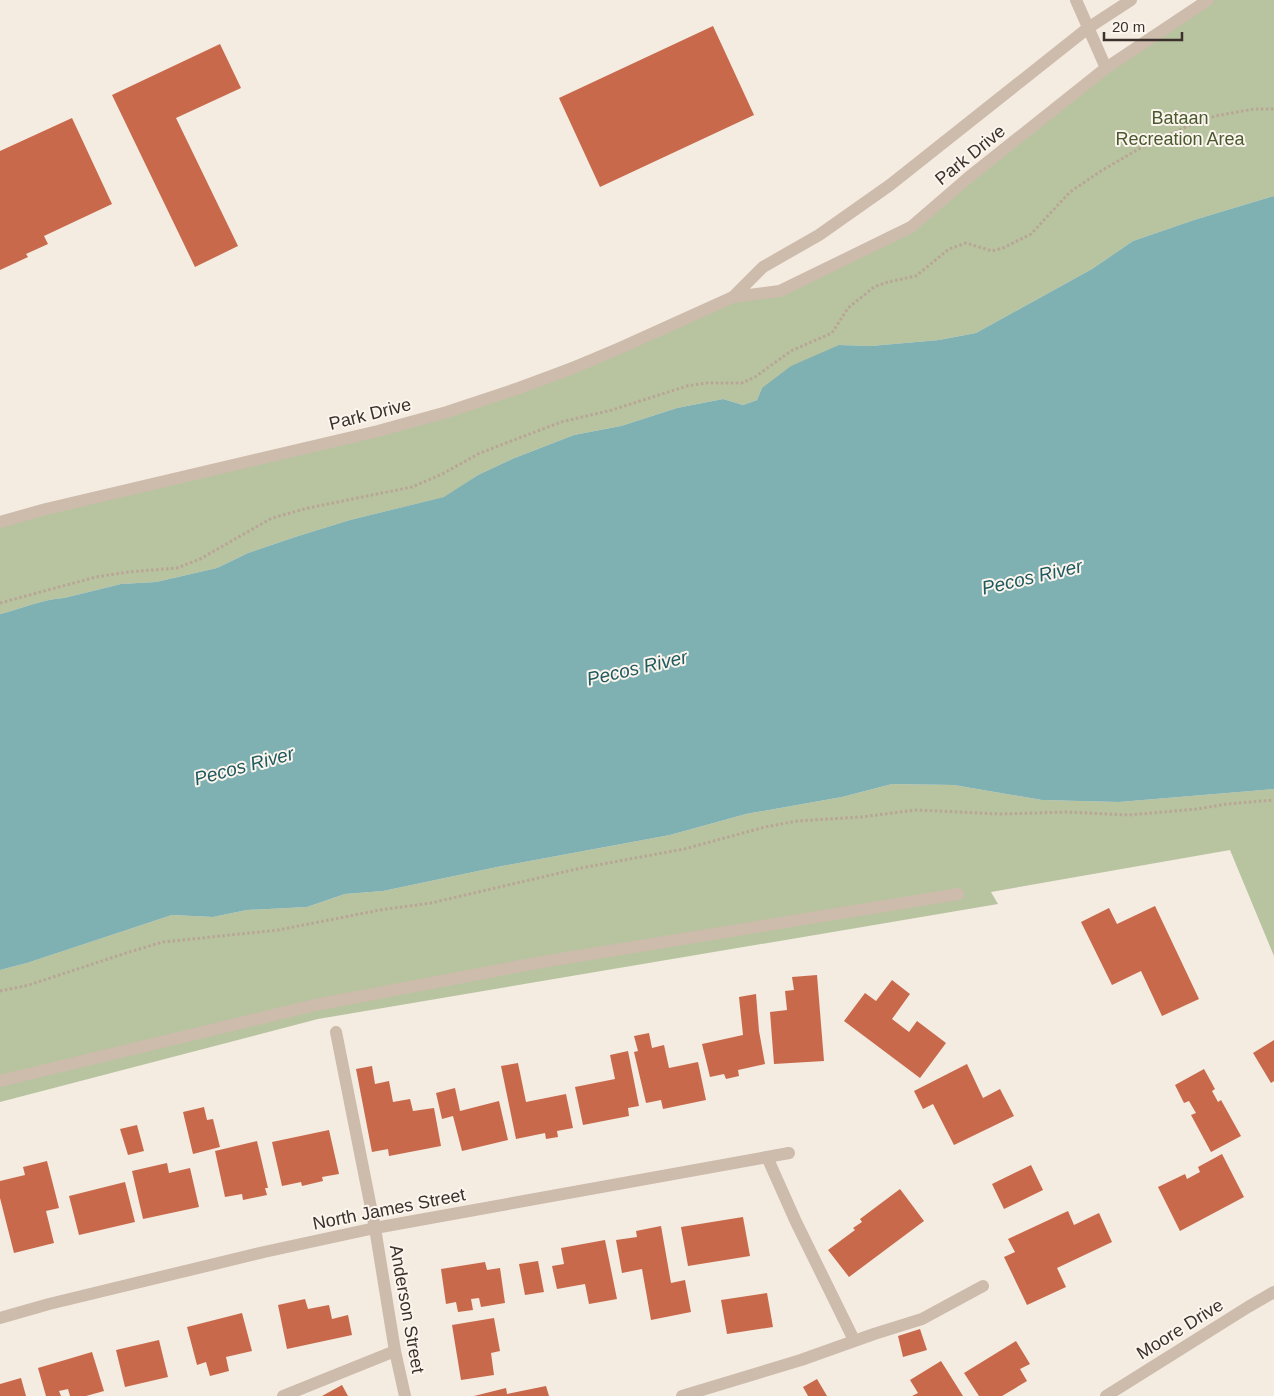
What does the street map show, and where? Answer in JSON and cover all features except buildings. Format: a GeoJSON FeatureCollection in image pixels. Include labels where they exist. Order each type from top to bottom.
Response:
{"type":"FeatureCollection","features":[{"type":"Feature","properties":{"kind":"street"},"geometry":{"type":"LineString","coordinates":[[1076,0],[1106,68]]}},
{"type":"Feature","properties":{"kind":"street","name":"Park Drive"},"geometry":{"type":"LineString","coordinates":[[734,297],[762,267],[819,235],[890,185],[1088,28],[1131,0]]}},
{"type":"Feature","properties":{"kind":"street","name":"Park Drive"},"geometry":{"type":"LineString","coordinates":[[0,522],[378,431],[447,412],[573,368],[734,297],[780,291],[910,227],[969,177],[1106,68],[1208,0]]}},
{"type":"Feature","properties":{"kind":"street"},"geometry":{"type":"LineString","coordinates":[[0,1081],[316,1005],[542,962],[958,894]]}},
{"type":"Feature","properties":{"kind":"street","name":"Anderson Street"},"geometry":{"type":"LineString","coordinates":[[336,1032],[376,1228],[395,1351],[405,1396]]}},
{"type":"Feature","properties":{"kind":"street","name":"North James Street"},"geometry":{"type":"LineString","coordinates":[[0,1318],[264,1252],[376,1228],[789,1153]]}},
{"type":"Feature","properties":{"kind":"street"},"geometry":{"type":"LineString","coordinates":[[767,1156],[796,1222],[854,1340]]}},
{"type":"Feature","properties":{"kind":"street"},"geometry":{"type":"LineString","coordinates":[[682,1396],[801,1360],[854,1340],[922,1320],[983,1286]]}},
{"type":"Feature","properties":{"kind":"street","name":"Moore Drive"},"geometry":{"type":"LineString","coordinates":[[1106,1396],[1274,1292]]}},
{"type":"Feature","properties":{"kind":"street"},"geometry":{"type":"LineString","coordinates":[[283,1396],[395,1351]]}},
{"type":"Feature","properties":{"kind":"path"},"geometry":{"type":"LineString","coordinates":[[0,603],[96,577],[177,568],[200,559],[272,518],[308,508],[412,488],[480,453],[561,422],[612,410],[687,386],[706,383],[742,383],[755,377],[792,351],[832,333],[848,308],[874,288],[888,282],[916,276],[949,249],[966,243],[992,251],[1003,248],[1031,234],[1070,192],[1144,146],[1215,116],[1254,109],[1274,109]]}},
{"type":"Feature","properties":{"kind":"path"},"geometry":{"type":"LineString","coordinates":[[0,991],[29,985],[163,942],[278,930],[380,910],[431,903],[581,868],[684,848],[797,821],[861,817],[916,810],[1000,814],[1067,812],[1130,815],[1274,800]]}},
{"type":"Feature","properties":{"kind":"green space","name":"Bataan Recreation Area"},"geometry":{"type":"Polygon","coordinates":[[[1208,0],[1274,0],[1274,196],[1133,241],[1092,269],[976,333],[939,340],[871,346],[839,345],[762,388],[757,400],[743,405],[723,399],[677,408],[621,426],[574,435],[512,459],[478,475],[445,497],[350,520],[295,537],[248,553],[217,568],[156,582],[121,584],[40,602],[0,614],[0,522],[447,412],[733,297],[780,291],[911,227],[1106,68],[1208,0]]]}},
{"type":"Feature","properties":{"kind":"green space"},"geometry":{"type":"Polygon","coordinates":[[[892,784],[954,785],[1042,800],[1119,802],[1274,789],[1274,956],[1230,850],[991,892],[998,904],[318,1019],[0,1102],[0,970],[27,963],[172,915],[213,917],[247,910],[307,907],[345,894],[383,891],[497,867],[670,835],[746,814],[842,797],[892,784]]]}},
{"type":"Feature","properties":{"kind":"water","name":"Pecos River"},"geometry":{"type":"Polygon","coordinates":[[[1274,196],[1274,789],[1119,802],[1042,800],[954,785],[892,784],[842,797],[746,814],[670,835],[497,867],[383,891],[345,894],[307,907],[247,910],[213,917],[172,915],[27,963],[0,970],[0,614],[40,602],[121,584],[156,582],[217,568],[248,553],[295,537],[350,520],[444,497],[478,475],[512,459],[574,435],[621,426],[677,408],[723,399],[743,405],[757,400],[762,388],[791,366],[839,345],[871,346],[939,340],[976,333],[1092,269],[1133,241],[1274,196]]]}}]}
